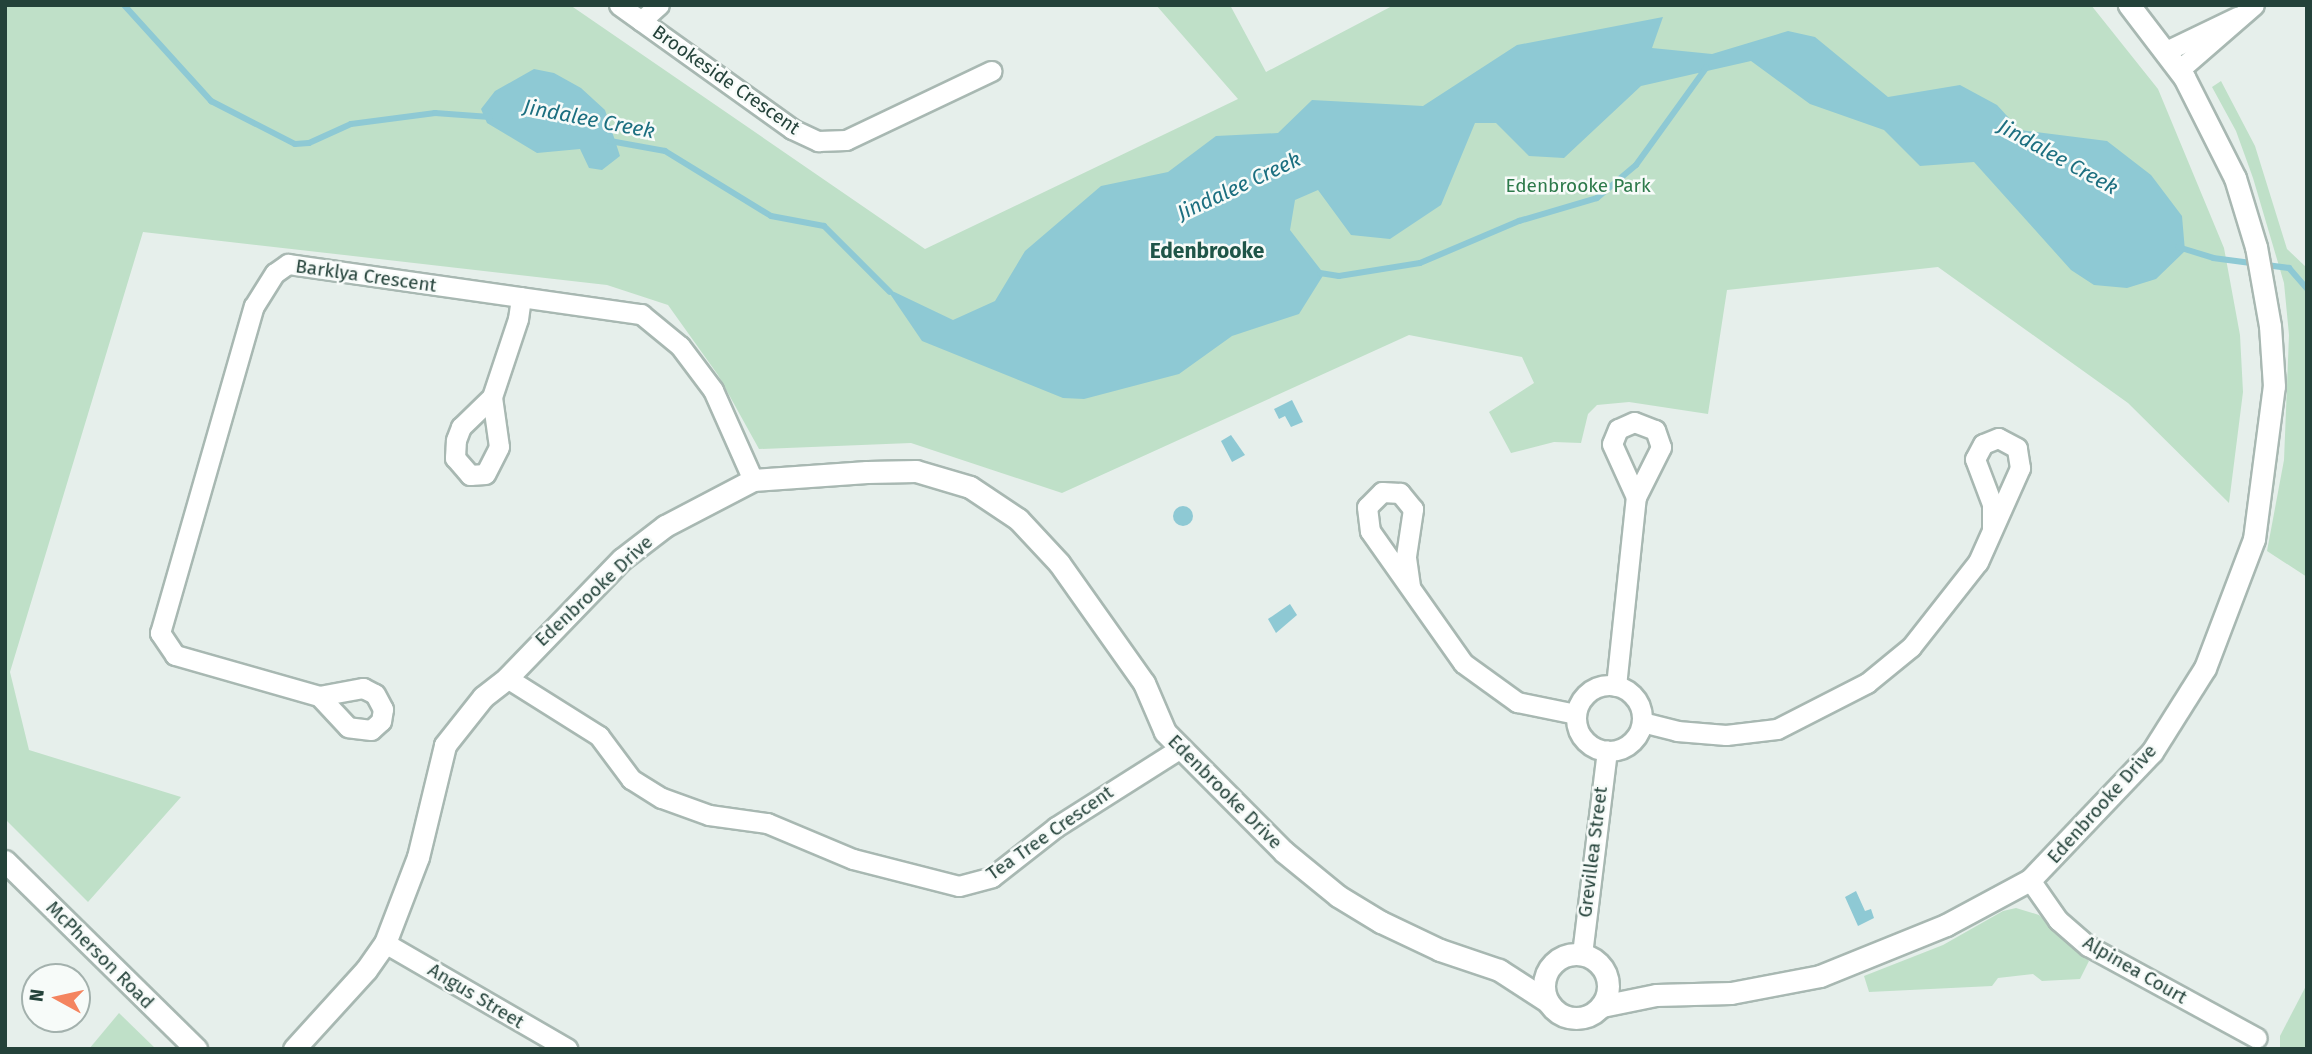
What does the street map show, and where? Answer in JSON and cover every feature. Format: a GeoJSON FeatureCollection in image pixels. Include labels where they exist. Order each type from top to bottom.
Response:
{"type":"FeatureCollection","features":[{"type":"Feature","properties":{"kind":"street","name":"Brookeside Crescent"},"geometry":{"type":"LineString","coordinates":[[619,5],[792,129],[818,141],[846,140],[991,71]]}},
{"type":"Feature","properties":{"kind":"street"},"geometry":{"type":"LineString","coordinates":[[641,21],[659,5]]}},
{"type":"Feature","properties":{"kind":"street","name":"Edenbrooke Drive"},"geometry":{"type":"LineString","coordinates":[[1602,1006],[1656,995],[1731,993],[1846,968],[1946,925],[2030,880],[2151,752],[2204,668],[2254,539],[2274,386],[2270,326],[2256,247],[2235,178],[2179,70],[2129,5]]}},
{"type":"Feature","properties":{"kind":"street"},"geometry":{"type":"LineString","coordinates":[[2166,51],[2246,11]]}},
{"type":"Feature","properties":{"kind":"street"},"geometry":{"type":"LineString","coordinates":[[2179,70],[2246,11]]}},
{"type":"Feature","properties":{"kind":"street","name":"Barklya Crescent"},"geometry":{"type":"LineString","coordinates":[[319,696],[175,655],[160,633],[254,306],[275,273],[288,264],[641,314],[656,324],[713,390],[752,480]]}},
{"type":"Feature","properties":{"kind":"street"},"geometry":{"type":"LineString","coordinates":[[492,397],[521,297]]}},
{"type":"Feature","properties":{"kind":"street","name":"Edenbrooke Drive"},"geometry":{"type":"LineString","coordinates":[[294,1049],[366,970],[384,943],[418,857],[445,745],[483,697],[507,678],[622,559],[664,526],[752,480],[916,471],[970,487],[1018,519],[1059,564],[1144,683],[1165,732],[1179,749],[1255,825],[1338,896],[1416,940],[1499,970],[1547,1001]]}},
{"type":"Feature","properties":{"kind":"street"},"geometry":{"type":"LineString","coordinates":[[1616,685],[1636,497]]}},
{"type":"Feature","properties":{"kind":"street"},"geometry":{"type":"LineString","coordinates":[[1642,722],[1677,731],[1729,736],[1777,729],[1821,710],[1867,682],[1911,647],[1978,562],[1993,529]]}},
{"type":"Feature","properties":{"kind":"street"},"geometry":{"type":"LineString","coordinates":[[1410,586],[1453,651],[1475,676],[1522,705],[1576,714]]}},
{"type":"Feature","properties":{"kind":"street","name":"Tea Tree Crescent"},"geometry":{"type":"LineString","coordinates":[[507,678],[598,736],[631,779],[662,797],[709,815],[767,823],[853,859],[959,886],[992,877],[1056,827],[1179,749]]}},
{"type":"Feature","properties":{"kind":"street"},"geometry":{"type":"LineString","coordinates":[[1616,685],[1636,699],[1642,722],[1633,741],[1606,751],[1583,739],[1576,714],[1590,691],[1616,685]]}},
{"type":"Feature","properties":{"kind":"street","name":"Grevillea Street"},"geometry":{"type":"LineString","coordinates":[[1582,954],[1606,751]]}},
{"type":"Feature","properties":{"kind":"street","name":"McPherson Road"},"geometry":{"type":"LineString","coordinates":[[5,861],[196,1049]]}},
{"type":"Feature","properties":{"kind":"street","name":"Alpinea Court"},"geometry":{"type":"LineString","coordinates":[[2030,880],[2058,920],[2088,946],[2257,1038]]}},
{"type":"Feature","properties":{"kind":"street","name":"Angus Street"},"geometry":{"type":"LineString","coordinates":[[384,943],[568,1049]]}},
{"type":"Feature","properties":{"kind":"street"},"geometry":{"type":"LineString","coordinates":[[1582,954],[1606,974],[1608,985],[1602,1006],[1588,1016],[1572,1018],[1547,1001],[1544,979],[1549,968],[1565,956],[1582,954]]}},
{"type":"Feature","properties":{"kind":"street","name":"Edenbrooke Drive"},"geometry":{"type":"LineString","coordinates":[[1499,970],[1549,968]]}},
{"type":"Feature","properties":{"kind":"street","name":"Edenbrooke Drive"},"geometry":{"type":"LineString","coordinates":[[1606,974],[1656,995]]}},
{"type":"Feature","properties":{"kind":"green space","name":"Edenbrooke Park"},"geometry":{"type":"Polygon","coordinates":[[[5,5],[570,5],[925,249],[1238,99],[1156,5],[1230,5],[1266,72],[1394,5],[2091,5],[2158,89],[2224,248],[2240,335],[2243,392],[2229,503],[2128,403],[1938,267],[1727,290],[1708,414],[1629,402],[1597,405],[1588,414],[1581,443],[1554,442],[1511,453],[1489,412],[1534,383],[1522,357],[1409,335],[1062,493],[911,443],[759,449],[718,375],[668,305],[607,285],[143,232],[10,672],[29,750],[181,797],[88,902],[5,819],[5,5]]]}},
{"type":"Feature","properties":{"kind":"green space"},"geometry":{"type":"Polygon","coordinates":[[[2221,81],[2255,146],[2287,249],[2307,268],[2307,577],[2267,551],[2284,460],[2289,335],[2284,283],[2236,131],[2212,87],[2221,81]]]}},
{"type":"Feature","properties":{"kind":"green space"},"geometry":{"type":"Polygon","coordinates":[[[2016,908],[2039,915],[2089,961],[2080,979],[2042,981],[2033,974],[1998,978],[1992,986],[1869,992],[1864,976],[1943,945],[2003,911],[2016,908]]]}},
{"type":"Feature","properties":{"kind":"green space"},"geometry":{"type":"Polygon","coordinates":[[[2307,984],[2307,1049],[2280,1049],[2280,1036],[2307,984]]]}},
{"type":"Feature","properties":{"kind":"green space"},"geometry":{"type":"Polygon","coordinates":[[[119,1013],[156,1049],[89,1049],[119,1013]]]}},
{"type":"Feature","properties":{"kind":"water"},"geometry":{"type":"Polygon","coordinates":[[[1663,17],[1652,48],[1712,54],[1788,31],[1815,37],[1888,97],[1960,85],[1997,105],[2020,130],[2107,141],[2151,175],[2182,216],[2185,251],[2156,279],[2127,288],[2094,285],[2071,270],[1974,162],[1920,166],[1884,130],[1810,104],[1751,61],[1641,86],[1564,158],[1529,156],[1496,123],[1475,123],[1441,205],[1390,239],[1351,235],[1318,190],[1295,200],[1290,230],[1324,274],[1299,314],[1232,336],[1179,374],[1084,399],[1063,398],[922,341],[886,288],[953,320],[995,301],[1025,251],[1101,186],[1168,172],[1216,136],[1278,133],[1312,100],[1423,106],[1517,45],[1663,17]]]}},
{"type":"Feature","properties":{"kind":"water"},"geometry":{"type":"Polygon","coordinates":[[[534,69],[554,73],[581,88],[605,110],[620,156],[602,170],[589,168],[580,149],[537,153],[487,123],[481,109],[495,91],[534,69]]]}},
{"type":"Feature","properties":{"kind":"water"},"geometry":{"type":"Polygon","coordinates":[[[1292,400],[1303,422],[1291,427],[1285,416],[1279,419],[1274,409],[1292,400]]]}},
{"type":"Feature","properties":{"kind":"water"},"geometry":{"type":"Polygon","coordinates":[[[1231,435],[1245,455],[1232,462],[1221,441],[1231,435]]]}},
{"type":"Feature","properties":{"kind":"water"},"geometry":{"type":"Polygon","coordinates":[[[1183,506],[1190,509],[1193,516],[1190,523],[1183,526],[1176,523],[1173,516],[1176,509],[1183,506]]]}},
{"type":"Feature","properties":{"kind":"water"},"geometry":{"type":"Polygon","coordinates":[[[1290,604],[1297,615],[1276,633],[1268,619],[1290,604]]]}},
{"type":"Feature","properties":{"kind":"water"},"geometry":{"type":"Polygon","coordinates":[[[1856,891],[1865,911],[1871,909],[1874,918],[1858,926],[1845,897],[1856,891]]]}},
{"type":"Feature","properties":{"kind":"waterway","name":"Jindalee Creek"},"geometry":{"type":"LineString","coordinates":[[124,5],[211,101],[295,144],[309,143],[351,124],[435,113],[490,117]]}},
{"type":"Feature","properties":{"kind":"waterway"},"geometry":{"type":"LineString","coordinates":[[1320,273],[1339,276],[1420,263],[1519,221],[1597,198],[1636,165],[1706,68]]}},
{"type":"Feature","properties":{"kind":"waterway","name":"Jindalee Creek"},"geometry":{"type":"LineString","coordinates":[[610,141],[665,151],[771,216],[824,226],[890,292]]}},
{"type":"Feature","properties":{"kind":"waterway","name":"Jindalee Creek"},"geometry":{"type":"LineString","coordinates":[[2178,247],[2213,258],[2289,268],[2307,289]]}},
{"type":"Feature","properties":{"kind":"district","name":"Edenbrooke"},"geometry":{"type":"Point","coordinates":[1207,251]}}]}
